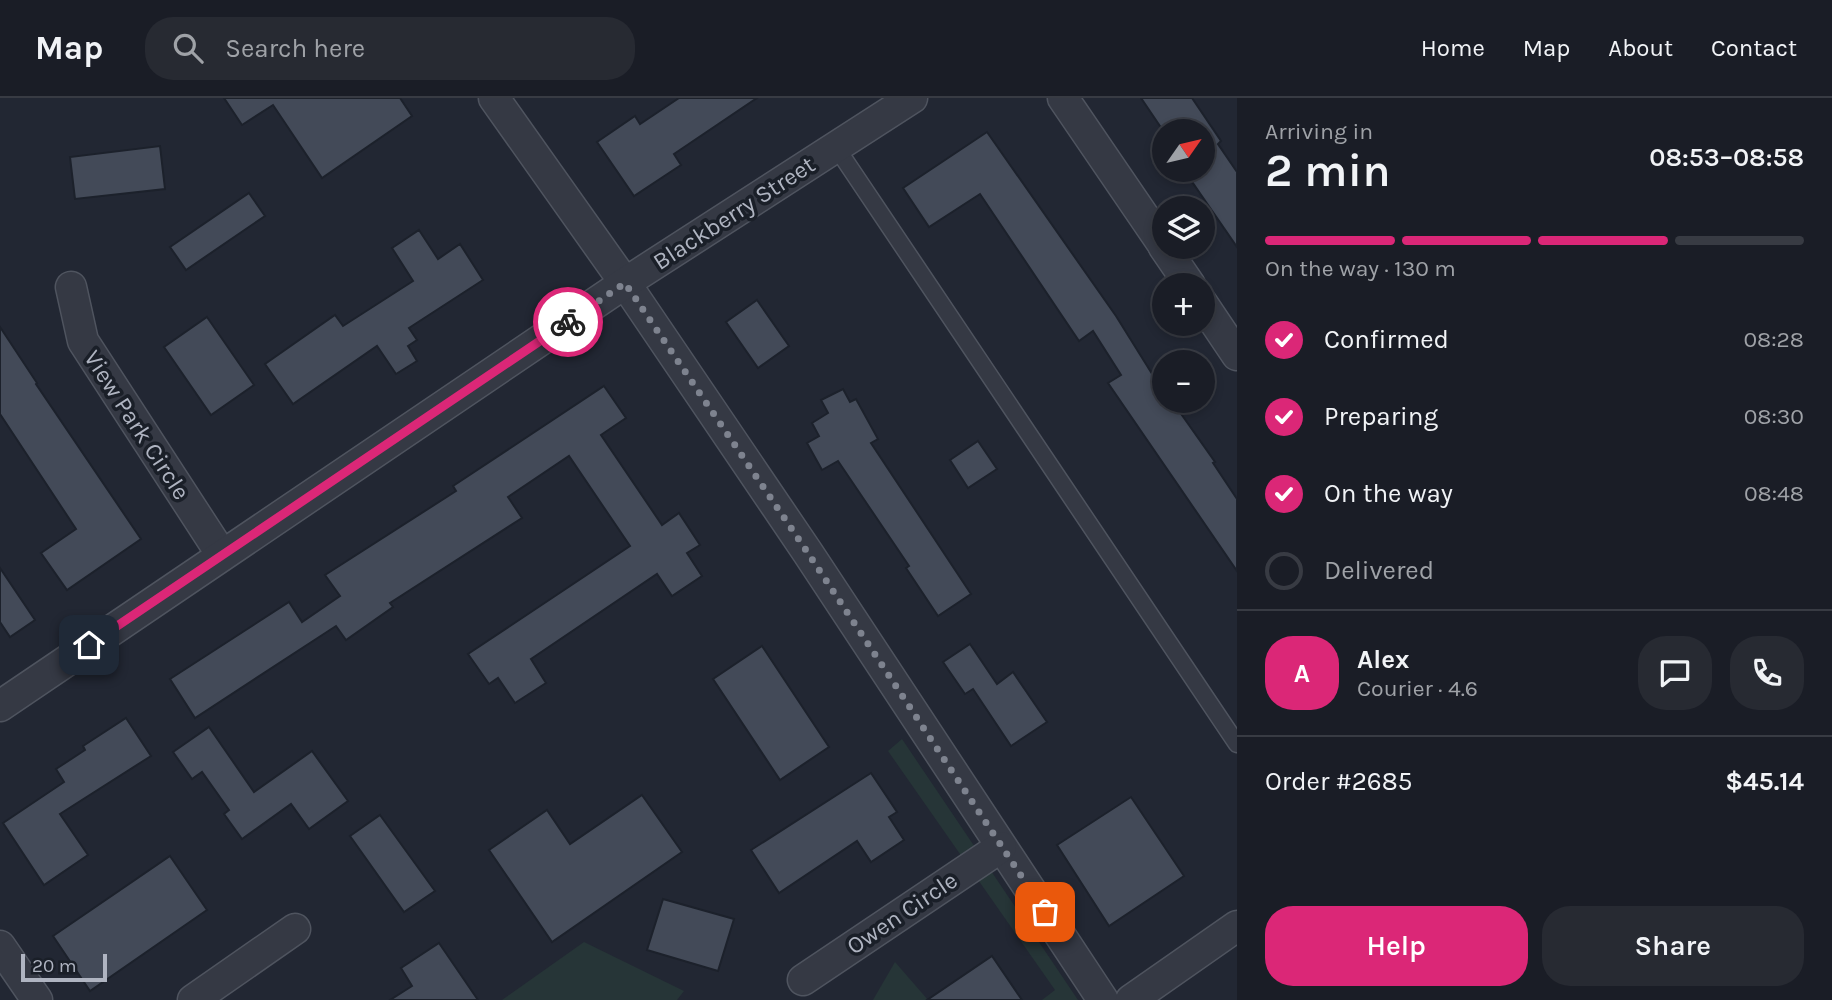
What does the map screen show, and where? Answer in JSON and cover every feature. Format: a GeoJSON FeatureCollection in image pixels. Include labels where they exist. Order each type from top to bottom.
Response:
{"type":"FeatureCollection","features":[{"type":"Feature","properties":{"kind":"street"},"geometry":{"type":"LineString","coordinates":[[494,98],[625,283],[808,553],[1103,1000]]}},
{"type":"Feature","properties":{"kind":"street","name":"Blackberry Street"},"geometry":{"type":"LineString","coordinates":[[0,706],[625,283],[912,98]]}},
{"type":"Feature","properties":{"kind":"street"},"geometry":{"type":"LineString","coordinates":[[1063,98],[1152,229]]}},
{"type":"Feature","properties":{"kind":"street","name":"View Park Circle"},"geometry":{"type":"LineString","coordinates":[[71,287],[82,341],[222,555]]}},
{"type":"Feature","properties":{"kind":"street"},"geometry":{"type":"LineString","coordinates":[[1215,322],[1237,355]]}},
{"type":"Feature","properties":{"kind":"street","name":"Owen Circle"},"geometry":{"type":"LineString","coordinates":[[803,980],[1000,847]]}},
{"type":"Feature","properties":{"kind":"street"},"geometry":{"type":"LineString","coordinates":[[1131,1000],[1237,926]]}},
{"type":"Feature","properties":{"kind":"street"},"geometry":{"type":"LineString","coordinates":[[193,1000],[295,929]]}},
{"type":"Feature","properties":{"kind":"street"},"geometry":{"type":"LineString","coordinates":[[0,946],[37,1000]]}},
{"type":"Feature","properties":{"kind":"lane"},"geometry":{"type":"LineString","coordinates":[[836,147],[1237,744]]}},
{"type":"Feature","properties":{"kind":"shaded area"},"geometry":{"type":"Polygon","coordinates":[[[902,739],[1078,1000],[1042,1000],[1055,990],[888,751],[902,739]]]}},
{"type":"Feature","properties":{"kind":"shaded area"},"geometry":{"type":"Polygon","coordinates":[[[584,942],[684,991],[677,1000],[502,1000],[584,942]]]}},
{"type":"Feature","properties":{"kind":"shaded area"},"geometry":{"type":"Polygon","coordinates":[[[895,962],[928,1000],[873,1000],[895,962]]]}},
{"type":"Feature","properties":{"kind":"building"},"geometry":{"type":"Polygon","coordinates":[[[224,98],[400,98],[412,116],[322,178],[273,105],[242,125],[224,98]]]}},
{"type":"Feature","properties":{"kind":"building"},"geometry":{"type":"Polygon","coordinates":[[[679,98],[757,98],[674,154],[681,165],[634,196],[597,142],[635,116],[640,124],[679,98]]]}},
{"type":"Feature","properties":{"kind":"building"},"geometry":{"type":"Polygon","coordinates":[[[1141,98],[1192,98],[1206,119],[1155,119],[1141,98]]]}},
{"type":"Feature","properties":{"kind":"building"},"geometry":{"type":"Polygon","coordinates":[[[987,132],[1116,316],[1152,374],[1152,413],[1180,413],[1237,499],[1237,571],[1108,383],[1121,375],[1093,331],[1079,341],[980,194],[929,227],[903,188],[987,132]]]}},
{"type":"Feature","properties":{"kind":"building"},"geometry":{"type":"Polygon","coordinates":[[[1215,132],[1221,141],[1218,144],[1237,172],[1237,247],[1215,215],[1215,196],[1202,196],[1192,182],[1215,182],[1215,132]]]}},
{"type":"Feature","properties":{"kind":"building"},"geometry":{"type":"Polygon","coordinates":[[[160,146],[165,189],[75,199],[70,157],[160,146]]]}},
{"type":"Feature","properties":{"kind":"building"},"geometry":{"type":"Polygon","coordinates":[[[249,193],[265,216],[186,270],[170,247],[249,193]]]}},
{"type":"Feature","properties":{"kind":"building"},"geometry":{"type":"Polygon","coordinates":[[[419,230],[438,259],[460,244],[483,280],[409,328],[417,340],[408,346],[417,361],[396,374],[377,346],[293,404],[265,364],[335,315],[343,326],[413,281],[392,248],[419,230]]]}},
{"type":"Feature","properties":{"kind":"building"},"geometry":{"type":"Polygon","coordinates":[[[757,300],[789,346],[758,368],[726,322],[757,300]]]}},
{"type":"Feature","properties":{"kind":"building"},"geometry":{"type":"Polygon","coordinates":[[[207,317],[254,385],[211,415],[164,347],[207,317]]]}},
{"type":"Feature","properties":{"kind":"building"},"geometry":{"type":"Polygon","coordinates":[[[0,327],[141,539],[67,590],[41,553],[76,529],[0,414],[0,327]]]}},
{"type":"Feature","properties":{"kind":"building"},"geometry":{"type":"Polygon","coordinates":[[[604,386],[626,418],[601,435],[662,525],[679,513],[700,545],[687,553],[702,576],[672,596],[657,574],[531,659],[546,683],[515,703],[498,678],[489,684],[468,654],[630,546],[569,456],[508,497],[522,518],[390,603],[393,607],[346,640],[336,626],[195,718],[170,679],[289,602],[302,622],[340,596],[325,575],[456,491],[453,486],[604,386]]]}},
{"type":"Feature","properties":{"kind":"building"},"geometry":{"type":"Polygon","coordinates":[[[843,389],[850,402],[856,399],[878,439],[871,443],[971,594],[938,616],[906,568],[909,566],[838,461],[822,470],[807,443],[819,436],[812,423],[828,413],[821,400],[843,389]]]}},
{"type":"Feature","properties":{"kind":"building"},"geometry":{"type":"Polygon","coordinates":[[[978,441],[997,469],[968,488],[950,460],[978,441]]]}},
{"type":"Feature","properties":{"kind":"building"},"geometry":{"type":"Polygon","coordinates":[[[0,568],[35,620],[10,637],[0,622],[0,568]]]}},
{"type":"Feature","properties":{"kind":"building"},"geometry":{"type":"Polygon","coordinates":[[[970,644],[997,684],[1013,672],[1047,722],[1011,746],[973,689],[965,694],[943,662],[970,644]]]}},
{"type":"Feature","properties":{"kind":"building"},"geometry":{"type":"Polygon","coordinates":[[[762,646],[829,747],[780,780],[713,679],[762,646]]]}},
{"type":"Feature","properties":{"kind":"building"},"geometry":{"type":"Polygon","coordinates":[[[126,718],[151,756],[60,814],[88,855],[44,885],[3,823],[64,782],[56,769],[85,750],[83,746],[126,718]]]}},
{"type":"Feature","properties":{"kind":"building"},"geometry":{"type":"Polygon","coordinates":[[[209,727],[254,792],[312,751],[348,801],[309,829],[291,804],[242,839],[224,814],[229,810],[202,772],[192,779],[173,752],[209,727]]]}},
{"type":"Feature","properties":{"kind":"building"},"geometry":{"type":"Polygon","coordinates":[[[871,773],[897,812],[889,817],[904,840],[871,862],[857,841],[779,893],[751,850],[871,773]]]}},
{"type":"Feature","properties":{"kind":"building"},"geometry":{"type":"Polygon","coordinates":[[[642,795],[682,852],[552,942],[489,850],[547,810],[570,844],[642,795]]]}},
{"type":"Feature","properties":{"kind":"building"},"geometry":{"type":"Polygon","coordinates":[[[1131,797],[1184,876],[1109,926],[1057,845],[1131,797]]]}},
{"type":"Feature","properties":{"kind":"building"},"geometry":{"type":"Polygon","coordinates":[[[380,815],[435,891],[404,912],[350,836],[380,815]]]}},
{"type":"Feature","properties":{"kind":"building"},"geometry":{"type":"Polygon","coordinates":[[[170,856],[207,910],[90,991],[53,936],[170,856]]]}},
{"type":"Feature","properties":{"kind":"building"},"geometry":{"type":"Polygon","coordinates":[[[663,899],[734,919],[718,971],[647,950],[663,899]]]}},
{"type":"Feature","properties":{"kind":"building"},"geometry":{"type":"Polygon","coordinates":[[[439,943],[478,1000],[390,1000],[412,986],[401,968],[439,943]]]}},
{"type":"Feature","properties":{"kind":"building"},"geometry":{"type":"Polygon","coordinates":[[[992,956],[1022,1000],[927,1000],[992,956]]]}},
{"type":"Feature","properties":{"kind":"way so far"},"geometry":{"type":"LineString","coordinates":[[568,322],[625,283],[808,553],[1045,912]]}},
{"type":"Feature","properties":{"kind":"route"},"geometry":{"type":"LineString","coordinates":[[89,645],[568,322]]}}]}
